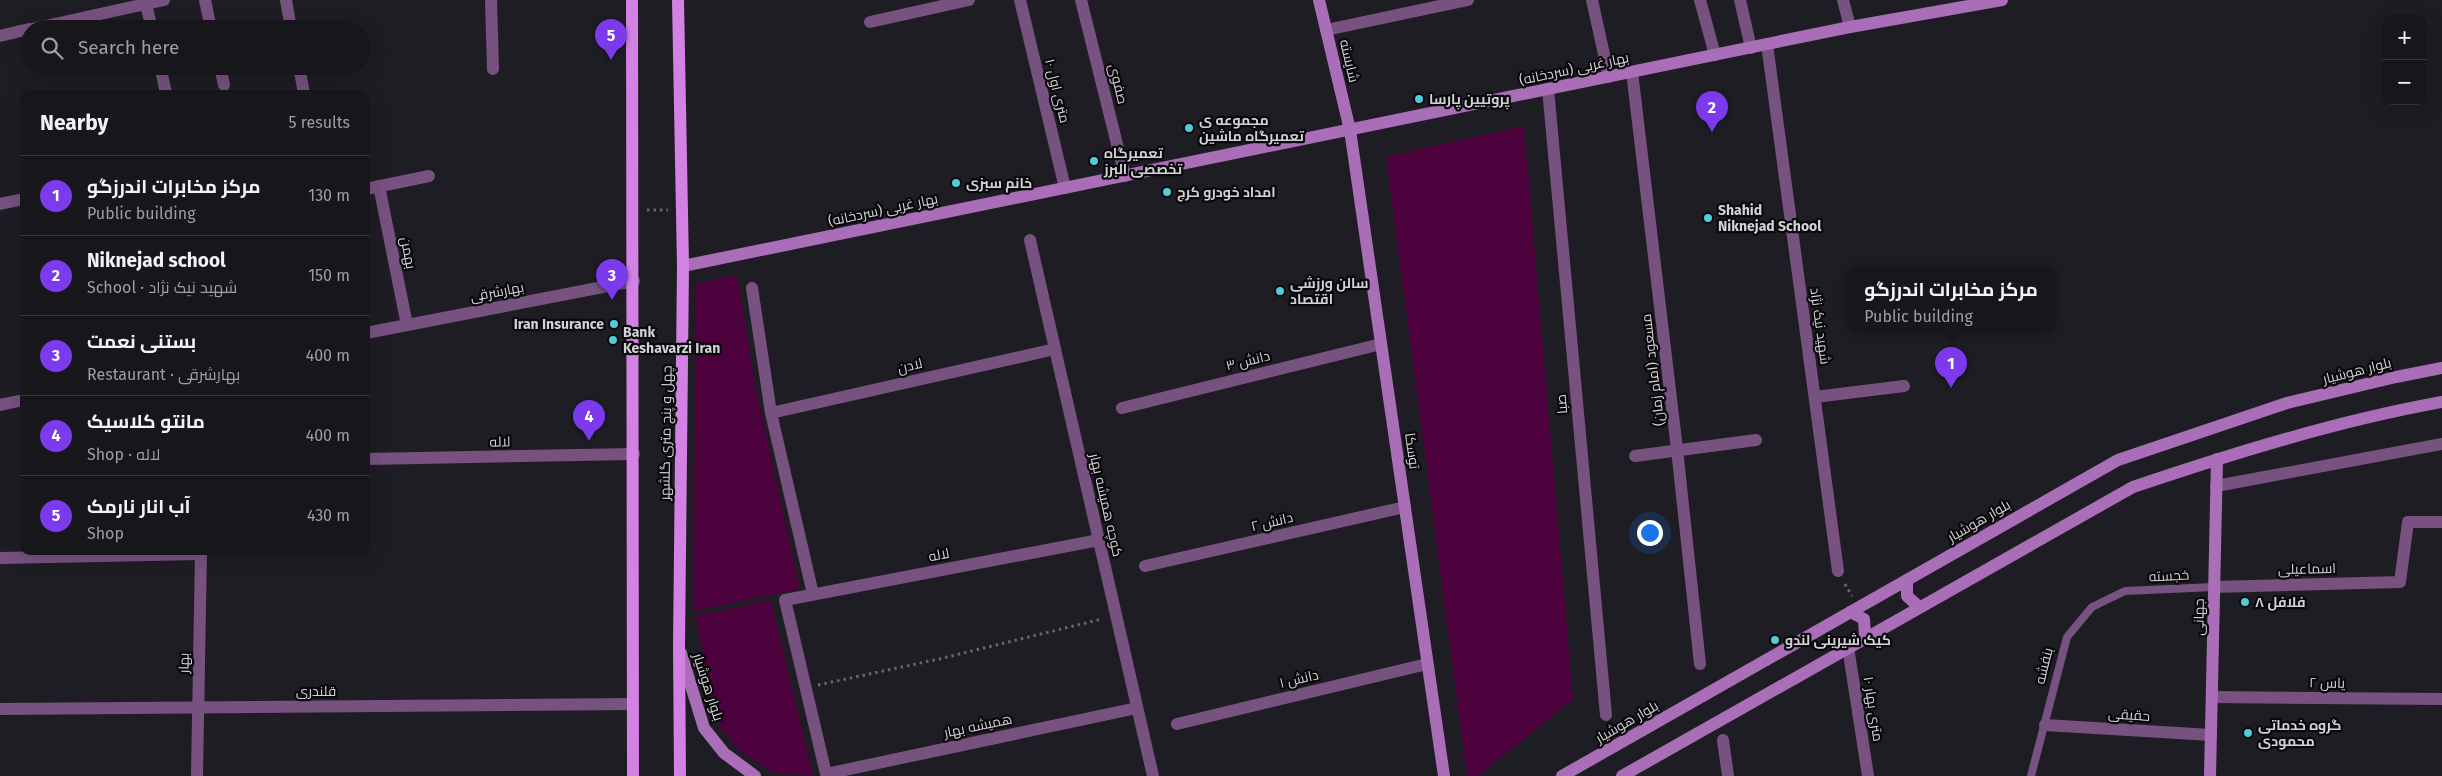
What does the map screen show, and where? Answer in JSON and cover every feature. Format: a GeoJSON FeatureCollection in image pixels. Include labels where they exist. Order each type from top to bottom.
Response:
{"type":"FeatureCollection","features":[{"type":"Feature","properties":{"kind":"main road"},"geometry":{"type":"LineString","coordinates":[[632,0],[634,281],[633,776]]}},
{"type":"Feature","properties":{"kind":"main road","name":"چهل و پنج متری گلشهر"},"geometry":{"type":"LineString","coordinates":[[678,0],[680,210],[683,266],[679,646],[680,776]]}},
{"type":"Feature","properties":{"kind":"street"},"geometry":{"type":"LineString","coordinates":[[72,20],[164,0]]}},
{"type":"Feature","properties":{"kind":"street"},"geometry":{"type":"LineString","coordinates":[[205,0],[209,20]]}},
{"type":"Feature","properties":{"kind":"street"},"geometry":{"type":"LineString","coordinates":[[286,0],[289,20]]}},
{"type":"Feature","properties":{"kind":"street"},"geometry":{"type":"LineString","coordinates":[[491,0],[493,69]]}},
{"type":"Feature","properties":{"kind":"street"},"geometry":{"type":"LineString","coordinates":[[870,22],[970,0]]}},
{"type":"Feature","properties":{"kind":"street","name":"۱۰ متری اول"},"geometry":{"type":"LineString","coordinates":[[1020,0],[1065,188]]}},
{"type":"Feature","properties":{"kind":"street","name":"صفوی"},"geometry":{"type":"LineString","coordinates":[[1081,0],[1126,176]]}},
{"type":"Feature","properties":{"kind":"street","name":"شایسته"},"geometry":{"type":"LineString","coordinates":[[1319,0],[1350,130]]}},
{"type":"Feature","properties":{"kind":"street"},"geometry":{"type":"LineString","coordinates":[[1326,30],[1468,0]]}},
{"type":"Feature","properties":{"kind":"street"},"geometry":{"type":"LineString","coordinates":[[1592,0],[1609,77]]}},
{"type":"Feature","properties":{"kind":"street"},"geometry":{"type":"LineString","coordinates":[[1700,0],[1715,55]]}},
{"type":"Feature","properties":{"kind":"street"},"geometry":{"type":"LineString","coordinates":[[1740,0],[1751,48]]}},
{"type":"Feature","properties":{"kind":"street"},"geometry":{"type":"LineString","coordinates":[[1843,0],[1850,27]]}},
{"type":"Feature","properties":{"kind":"street","name":"بهار غربی (سردخانه)"},"geometry":{"type":"LineString","coordinates":[[683,266],[1850,27],[2002,0]]}},
{"type":"Feature","properties":{"kind":"street"},"geometry":{"type":"LineString","coordinates":[[146,4],[150,20]]}},
{"type":"Feature","properties":{"kind":"street"},"geometry":{"type":"LineString","coordinates":[[0,36],[20,31]]}},
{"type":"Feature","properties":{"kind":"street","name":"شهید نیک نژاد"},"geometry":{"type":"LineString","coordinates":[[1767,44],[1838,571]]}},
{"type":"Feature","properties":{"kind":"street","name":"مسعود (امام زمان)"},"geometry":{"type":"LineString","coordinates":[[1632,72],[1677,449],[1700,664]]}},
{"type":"Feature","properties":{"kind":"street"},"geometry":{"type":"LineString","coordinates":[[162,75],[165,90]]}},
{"type":"Feature","properties":{"kind":"street"},"geometry":{"type":"LineString","coordinates":[[222,75],[224,85]]}},
{"type":"Feature","properties":{"kind":"street"},"geometry":{"type":"LineString","coordinates":[[301,75],[303,90]]}},
{"type":"Feature","properties":{"kind":"street","name":"صبا"},"geometry":{"type":"LineString","coordinates":[[1548,89],[1606,715]]}},
{"type":"Feature","properties":{"kind":"street","name":"توسکا"},"geometry":{"type":"LineString","coordinates":[[1350,130],[1444,776]]}},
{"type":"Feature","properties":{"kind":"street"},"geometry":{"type":"LineString","coordinates":[[370,188],[429,176]]}},
{"type":"Feature","properties":{"kind":"street","name":"بهمن"},"geometry":{"type":"LineString","coordinates":[[379,186],[407,325]]}},
{"type":"Feature","properties":{"kind":"street"},"geometry":{"type":"LineString","coordinates":[[0,204],[20,200]]}},
{"type":"Feature","properties":{"kind":"street","name":"کوچه همیشه بهار"},"geometry":{"type":"LineString","coordinates":[[1030,240],[1153,776]]}},
{"type":"Feature","properties":{"kind":"street","name":"بهارشرقی"},"geometry":{"type":"LineString","coordinates":[[370,332],[634,281]]}},
{"type":"Feature","properties":{"kind":"street"},"geometry":{"type":"LineString","coordinates":[[752,288],[771,413],[813,594]]}},
{"type":"Feature","properties":{"kind":"street","name":"دانش ۳"},"geometry":{"type":"LineString","coordinates":[[1122,408],[1381,344]]}},
{"type":"Feature","properties":{"kind":"street","name":"لادن"},"geometry":{"type":"LineString","coordinates":[[771,413],[1055,349]]}},
{"type":"Feature","properties":{"kind":"street","name":"بلوار هوشیار"},"geometry":{"type":"LineString","coordinates":[[1562,776],[2118,460],[2287,403],[2396,376],[2442,368]]}},
{"type":"Feature","properties":{"kind":"street"},"geometry":{"type":"LineString","coordinates":[[1815,397],[1904,386]]}},
{"type":"Feature","properties":{"kind":"street"},"geometry":{"type":"LineString","coordinates":[[0,405],[20,401]]}},
{"type":"Feature","properties":{"kind":"street"},"geometry":{"type":"LineString","coordinates":[[1622,776],[2132,487],[2217,459],[2386,414],[2442,402]]}},
{"type":"Feature","properties":{"kind":"street"},"geometry":{"type":"LineString","coordinates":[[1635,456],[1756,440]]}},
{"type":"Feature","properties":{"kind":"street"},"geometry":{"type":"LineString","coordinates":[[2216,486],[2442,444]]}},
{"type":"Feature","properties":{"kind":"street","name":"لاله"},"geometry":{"type":"LineString","coordinates":[[370,459],[634,454]]}},
{"type":"Feature","properties":{"kind":"street","name":"جهانی"},"geometry":{"type":"LineString","coordinates":[[2210,776],[2217,459]]}},
{"type":"Feature","properties":{"kind":"street","name":"دانش ۲"},"geometry":{"type":"LineString","coordinates":[[1145,566],[1405,507]]}},
{"type":"Feature","properties":{"kind":"street","name":"اسماعیلی"},"geometry":{"type":"LineString","coordinates":[[2214,586],[2400,582],[2408,522],[2442,522]]}},
{"type":"Feature","properties":{"kind":"street","name":"لاله"},"geometry":{"type":"LineString","coordinates":[[805,688],[785,600],[1099,540]]}},
{"type":"Feature","properties":{"kind":"street"},"geometry":{"type":"LineString","coordinates":[[0,558],[121,555]]}},
{"type":"Feature","properties":{"kind":"street","name":"بهار"},"geometry":{"type":"LineString","coordinates":[[197,776],[201,555]]}},
{"type":"Feature","properties":{"kind":"street"},"geometry":{"type":"LineString","coordinates":[[1907,580],[1907,596],[1919,608]]}},
{"type":"Feature","properties":{"kind":"street"},"geometry":{"type":"LineString","coordinates":[[1854,610],[1864,619],[1865,638]]}},
{"type":"Feature","properties":{"kind":"street","name":"بلوار هوشیار"},"geometry":{"type":"LineString","coordinates":[[679,646],[704,728],[724,753],[755,776]]}},
{"type":"Feature","properties":{"kind":"street","name":"۱۰ متری بهار"},"geometry":{"type":"LineString","coordinates":[[1848,647],[1868,776]]}},
{"type":"Feature","properties":{"kind":"street","name":"دانش ۱"},"geometry":{"type":"LineString","coordinates":[[1177,724],[1427,664]]}},
{"type":"Feature","properties":{"kind":"street","name":"همیشه بهار"},"geometry":{"type":"LineString","coordinates":[[805,688],[826,774],[1137,708]]}},
{"type":"Feature","properties":{"kind":"street","name":"یاس ۲"},"geometry":{"type":"LineString","coordinates":[[2212,696],[2442,699]]}},
{"type":"Feature","properties":{"kind":"street","name":"قلندری"},"geometry":{"type":"LineString","coordinates":[[0,709],[633,704]]}},
{"type":"Feature","properties":{"kind":"street","name":"حقیقی"},"geometry":{"type":"LineString","coordinates":[[2046,725],[2211,735]]}},
{"type":"Feature","properties":{"kind":"street"},"geometry":{"type":"LineString","coordinates":[[1723,740],[1728,776]]}},
{"type":"Feature","properties":{"kind":"lane","name":"خجسته"},"geometry":{"type":"LineString","coordinates":[[2125,591],[2214,586]]}},
{"type":"Feature","properties":{"kind":"lane","name":"بنفشه"},"geometry":{"type":"LineString","coordinates":[[2031,776],[2046,725],[2067,637],[2092,606],[2125,591]]}},
{"type":"Feature","properties":{"kind":"path"},"geometry":{"type":"LineString","coordinates":[[633,210],[680,210]]}},
{"type":"Feature","properties":{"kind":"path"},"geometry":{"type":"LineString","coordinates":[[1838,571],[1854,610]]}},
{"type":"Feature","properties":{"kind":"path"},"geometry":{"type":"LineString","coordinates":[[805,688],[939,659],[1116,616]]}},
{"type":"Feature","properties":{"kind":"shaded area"},"geometry":{"type":"Polygon","coordinates":[[[1524,126],[1573,699],[1478,776],[1467,776],[1386,157],[1524,126]]]}},
{"type":"Feature","properties":{"kind":"shaded area"},"geometry":{"type":"Polygon","coordinates":[[[737,275],[755,384],[800,589],[694,611],[695,284],[737,275]]]}},
{"type":"Feature","properties":{"kind":"shaded area"},"geometry":{"type":"Polygon","coordinates":[[[771,600],[813,776],[774,773],[739,751],[719,726],[695,616],[771,600]]]}},
{"type":"Feature","properties":{"kind":"place","name":"آب انار نارمک"},"geometry":{"type":"Point","coordinates":[611,60]}},
{"type":"Feature","properties":{"kind":"place","name":"پروتیین پارسا"},"geometry":{"type":"Point","coordinates":[1419,99]}},
{"type":"Feature","properties":{"kind":"place","name":"مجموعه ی تعمیرگاه ماشین"},"geometry":{"type":"Point","coordinates":[1189,128]}},
{"type":"Feature","properties":{"kind":"place","name":"Niknejad school"},"geometry":{"type":"Point","coordinates":[1712,132]}},
{"type":"Feature","properties":{"kind":"place","name":"تعمیرگاه تخصصی البرز"},"geometry":{"type":"Point","coordinates":[1094,161]}},
{"type":"Feature","properties":{"kind":"place","name":"خانم سبزی"},"geometry":{"type":"Point","coordinates":[956,183]}},
{"type":"Feature","properties":{"kind":"place","name":"امداد خودرو کرج"},"geometry":{"type":"Point","coordinates":[1167,192]}},
{"type":"Feature","properties":{"kind":"place","name":"Shahid Niknejad School"},"geometry":{"type":"Point","coordinates":[1708,218]}},
{"type":"Feature","properties":{"kind":"place","name":"سالن ورزشی اقتصاد"},"geometry":{"type":"Point","coordinates":[1280,291]}},
{"type":"Feature","properties":{"kind":"place","name":"بستنی نعمت"},"geometry":{"type":"Point","coordinates":[612,300]}},
{"type":"Feature","properties":{"kind":"place","name":"Iran Insurance"},"geometry":{"type":"Point","coordinates":[614,324]}},
{"type":"Feature","properties":{"kind":"place","name":"Bank Keshavarzi Iran"},"geometry":{"type":"Point","coordinates":[613,340]}},
{"type":"Feature","properties":{"kind":"place","name":"مرکز مخابرات اندرزگو"},"geometry":{"type":"Point","coordinates":[1951,388]}},
{"type":"Feature","properties":{"kind":"place","name":"مانتو کلاسیک"},"geometry":{"type":"Point","coordinates":[589,441]}},
{"type":"Feature","properties":{"kind":"place","name":"فلافل ۸"},"geometry":{"type":"Point","coordinates":[2245,602]}},
{"type":"Feature","properties":{"kind":"place","name":"کیک شیرینی لندو"},"geometry":{"type":"Point","coordinates":[1775,640]}},
{"type":"Feature","properties":{"kind":"place","name":"گروه خدماتی محمودی"},"geometry":{"type":"Point","coordinates":[2248,733]}}]}
